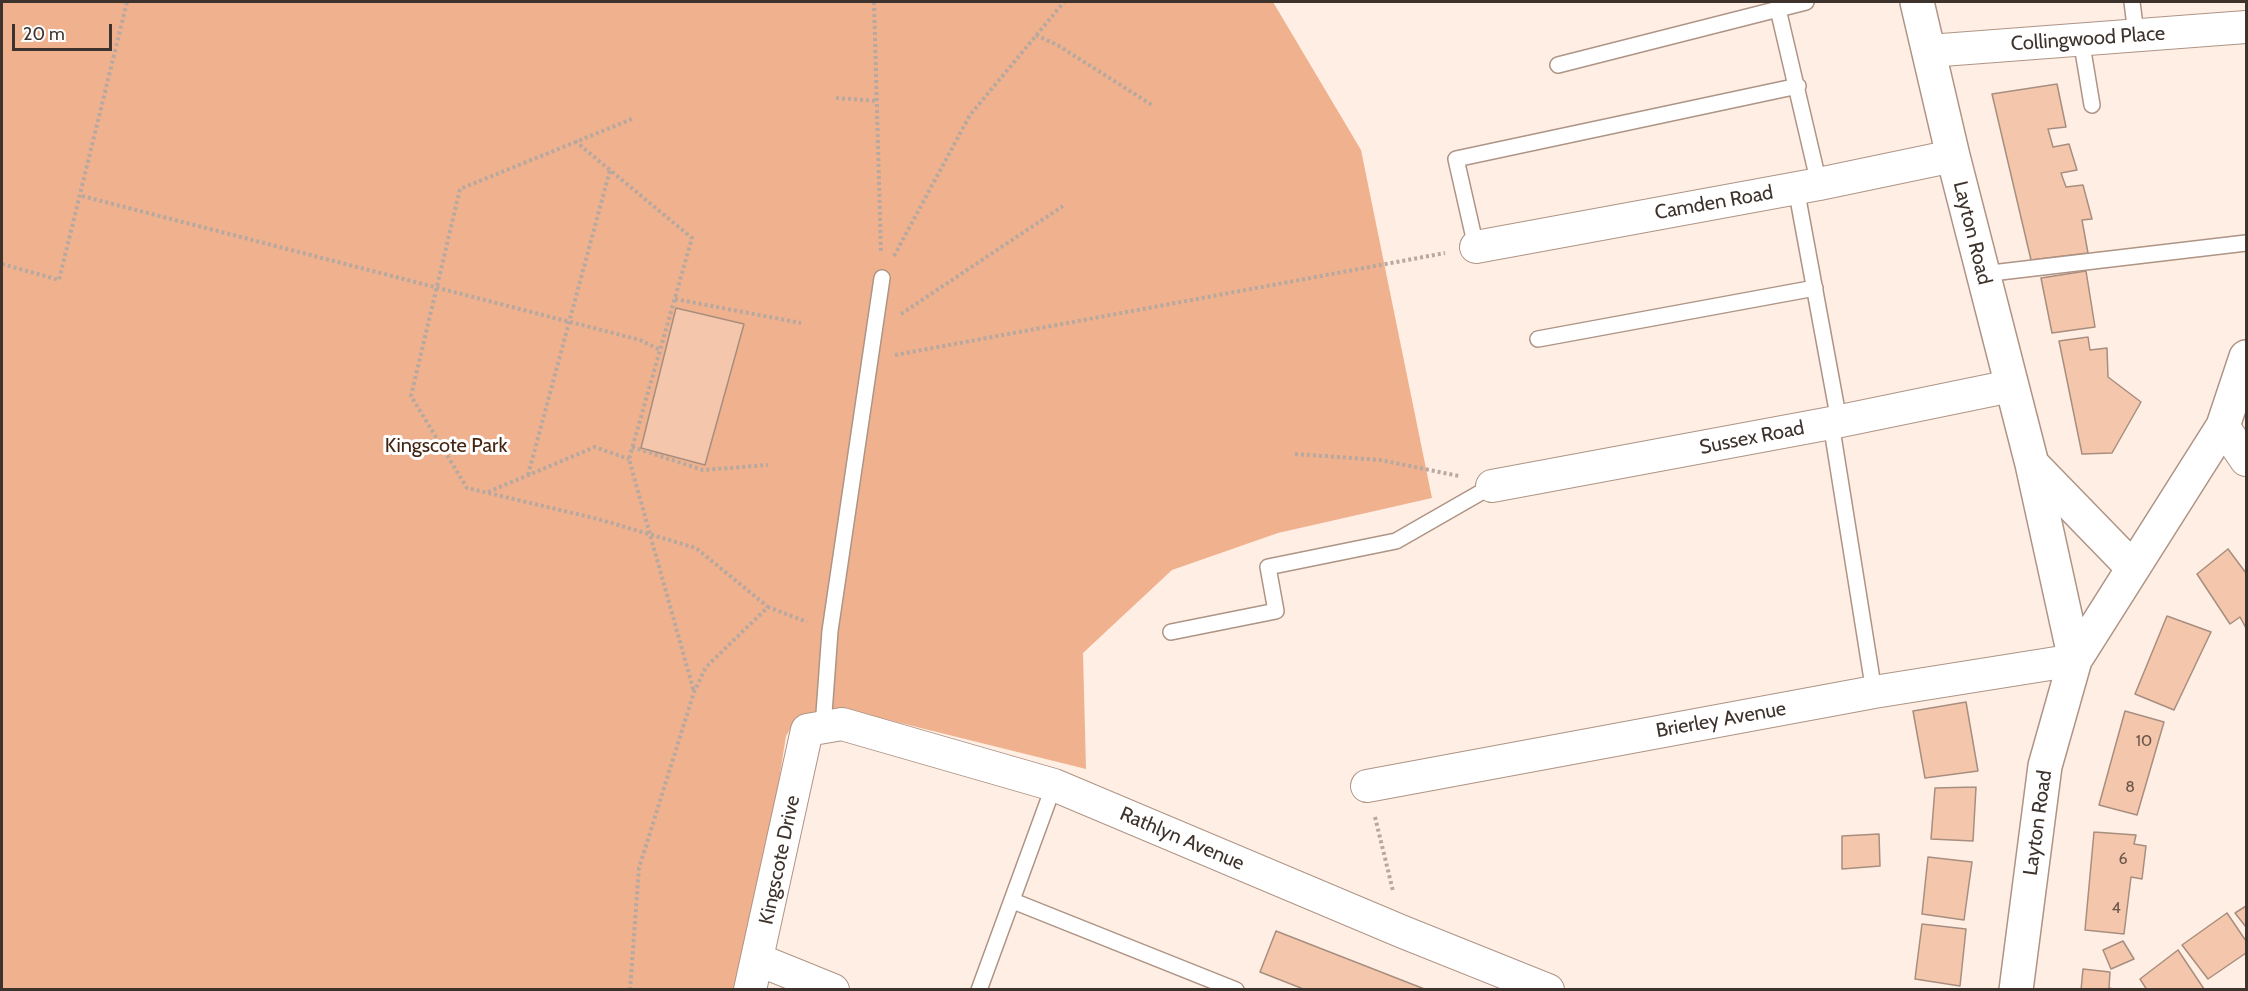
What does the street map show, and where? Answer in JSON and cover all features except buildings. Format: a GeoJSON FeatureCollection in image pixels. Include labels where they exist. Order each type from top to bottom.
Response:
{"type":"FeatureCollection","features":[{"type":"Feature","properties":{"kind":"street","name":"Layton Road"},"geometry":{"type":"LineString","coordinates":[[1917,2],[1953,156],[2032,464],[2075,660]]}},
{"type":"Feature","properties":{"kind":"street","name":"Collingwood Place"},"geometry":{"type":"LineString","coordinates":[[1929,51],[2247,27]]}},
{"type":"Feature","properties":{"kind":"street","name":"Camden Road"},"geometry":{"type":"LineString","coordinates":[[1476,247],[1807,186],[1953,156]]}},
{"type":"Feature","properties":{"kind":"street"},"geometry":{"type":"LineString","coordinates":[[2132,567],[2223,426],[2247,357]]}},
{"type":"Feature","properties":{"kind":"street","name":"Sussex Road"},"geometry":{"type":"LineString","coordinates":[[1492,486],[1835,422],[2011,386]]}},
{"type":"Feature","properties":{"kind":"street"},"geometry":{"type":"LineString","coordinates":[[2223,426],[2247,460]]}},
{"type":"Feature","properties":{"kind":"street","name":"Layton Road"},"geometry":{"type":"LineString","coordinates":[[2016,990],[2045,766],[2075,660],[2132,567],[2032,464]]}},
{"type":"Feature","properties":{"kind":"street","name":"Brierley Avenue"},"geometry":{"type":"LineString","coordinates":[[1367,786],[1875,692],[2075,660]]}},
{"type":"Feature","properties":{"kind":"street","name":"Rathlyn Avenue"},"geometry":{"type":"LineString","coordinates":[[815,729],[842,724],[1054,785],[1403,932],[1548,990]]}},
{"type":"Feature","properties":{"kind":"street","name":"Kingscote Drive"},"geometry":{"type":"LineString","coordinates":[[755,975],[815,729]]}},
{"type":"Feature","properties":{"kind":"street"},"geometry":{"type":"LineString","coordinates":[[755,975],[833,990]]}},
{"type":"Feature","properties":{"kind":"lane"},"geometry":{"type":"LineString","coordinates":[[1558,65],[1806,2]]}},
{"type":"Feature","properties":{"kind":"lane"},"geometry":{"type":"LineString","coordinates":[[2132,2],[2136,34]]}},
{"type":"Feature","properties":{"kind":"lane"},"geometry":{"type":"LineString","coordinates":[[1778,9],[1798,86],[1815,288],[1875,692]]}},
{"type":"Feature","properties":{"kind":"lane"},"geometry":{"type":"LineString","coordinates":[[2081,39],[2092,105]]}},
{"type":"Feature","properties":{"kind":"lane"},"geometry":{"type":"LineString","coordinates":[[1476,247],[1456,159],[1798,86]]}},
{"type":"Feature","properties":{"kind":"lane"},"geometry":{"type":"LineString","coordinates":[[1983,274],[2247,243]]}},
{"type":"Feature","properties":{"kind":"lane"},"geometry":{"type":"LineString","coordinates":[[815,729],[882,278]]}},
{"type":"Feature","properties":{"kind":"lane"},"geometry":{"type":"LineString","coordinates":[[1538,339],[1815,288]]}},
{"type":"Feature","properties":{"kind":"lane"},"geometry":{"type":"LineString","coordinates":[[1171,632],[1276,611],[1268,567],[1396,541],[1492,486]]}},
{"type":"Feature","properties":{"kind":"lane"},"geometry":{"type":"LineString","coordinates":[[979,990],[1054,785]]}},
{"type":"Feature","properties":{"kind":"lane"},"geometry":{"type":"LineString","coordinates":[[1013,901],[1236,990]]}},
{"type":"Feature","properties":{"kind":"path"},"geometry":{"type":"LineString","coordinates":[[2,264],[60,280],[127,2]]}},
{"type":"Feature","properties":{"kind":"path"},"geometry":{"type":"LineString","coordinates":[[874,2],[882,278]]}},
{"type":"Feature","properties":{"kind":"path"},"geometry":{"type":"LineString","coordinates":[[882,278],[970,115],[1064,2]]}},
{"type":"Feature","properties":{"kind":"path"},"geometry":{"type":"LineString","coordinates":[[1036,35],[1059,46],[1152,105]]}},
{"type":"Feature","properties":{"kind":"path"},"geometry":{"type":"LineString","coordinates":[[836,98],[878,101]]}},
{"type":"Feature","properties":{"kind":"path"},"geometry":{"type":"LineString","coordinates":[[632,119],[460,189],[411,396],[467,488],[598,519],[696,548],[768,607],[830,631]]}},
{"type":"Feature","properties":{"kind":"path"},"geometry":{"type":"LineString","coordinates":[[575,141],[692,238],[629,459],[694,692]]}},
{"type":"Feature","properties":{"kind":"path"},"geometry":{"type":"LineString","coordinates":[[528,475],[610,170]]}},
{"type":"Feature","properties":{"kind":"path"},"geometry":{"type":"LineString","coordinates":[[82,196],[437,290],[640,340],[660,350]]}},
{"type":"Feature","properties":{"kind":"path"},"geometry":{"type":"LineString","coordinates":[[874,333],[1062,206]]}},
{"type":"Feature","properties":{"kind":"path"},"geometry":{"type":"LineString","coordinates":[[870,359],[1476,247]]}},
{"type":"Feature","properties":{"kind":"path"},"geometry":{"type":"LineString","coordinates":[[675,299],[801,323]]}},
{"type":"Feature","properties":{"kind":"path"},"geometry":{"type":"LineString","coordinates":[[486,493],[595,447],[629,459]]}},
{"type":"Feature","properties":{"kind":"path"},"geometry":{"type":"LineString","coordinates":[[632,447],[703,470],[768,465]]}},
{"type":"Feature","properties":{"kind":"path"},"geometry":{"type":"LineString","coordinates":[[1295,454],[1380,460],[1459,476],[1492,486]]}},
{"type":"Feature","properties":{"kind":"path"},"geometry":{"type":"LineString","coordinates":[[630,990],[639,868],[694,692],[706,667],[768,607]]}},
{"type":"Feature","properties":{"kind":"path"},"geometry":{"type":"LineString","coordinates":[[1367,786],[1403,932]]}},
{"type":"Feature","properties":{"kind":"green space","name":"Kingscote Park"},"geometry":{"type":"Polygon","coordinates":[[[2,2],[1273,2],[1361,150],[1432,498],[1278,533],[1172,570],[1083,653],[1086,769],[840,708],[797,718],[786,736],[763,881],[734,989],[2,990],[2,2]]]}}]}
